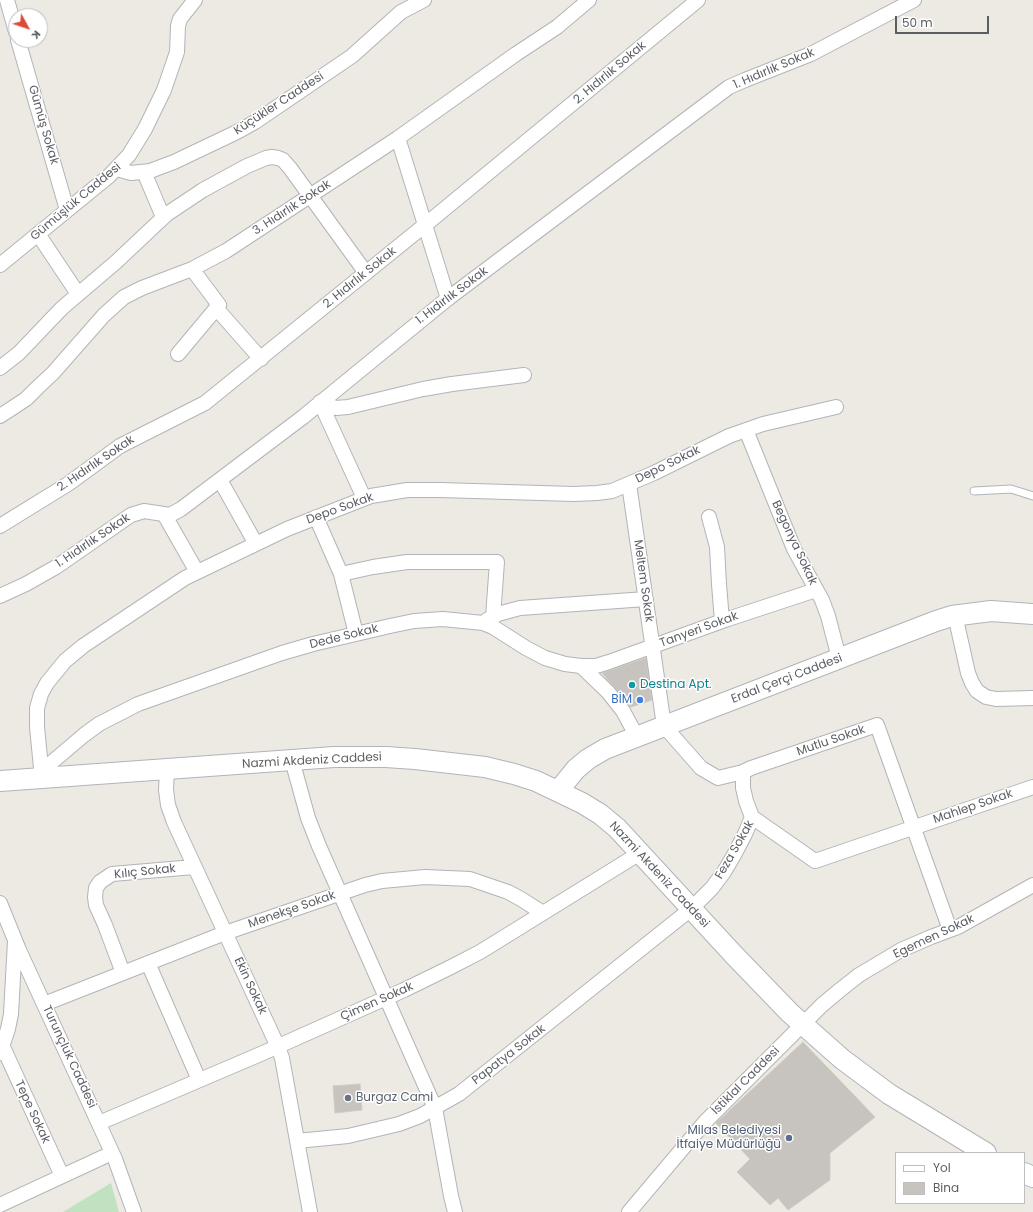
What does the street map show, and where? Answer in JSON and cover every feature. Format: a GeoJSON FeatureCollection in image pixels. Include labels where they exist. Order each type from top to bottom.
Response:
{"type":"FeatureCollection","features":[{"type":"Feature","properties":{"kind":"street","name":"Gümüşlük Caddesi"},"geometry":{"type":"LineString","coordinates":[[0,265],[117,169],[129,155],[154,112],[164,90],[177,52],[178,26],[180,19],[195,0]]}},
{"type":"Feature","properties":{"kind":"street","name":"Küçükler Caddesi"},"geometry":{"type":"LineString","coordinates":[[117,169],[132,173],[144,172],[174,162],[237,132],[255,122],[352,56],[401,12],[424,0]]}},
{"type":"Feature","properties":{"kind":"street","name":"3. Hıdırlık Sokak"},"geometry":{"type":"LineString","coordinates":[[0,416],[26,399],[53,372],[104,315],[124,298],[142,288],[192,269],[226,251],[366,161],[516,54],[557,27],[590,0]]}},
{"type":"Feature","properties":{"kind":"street","name":"2. Hıdırlık Sokak"},"geometry":{"type":"LineString","coordinates":[[0,526],[68,484],[120,446],[205,404],[425,225],[681,5],[698,0]]}},
{"type":"Feature","properties":{"kind":"street","name":"1. Hıdırlık Sokak"},"geometry":{"type":"LineString","coordinates":[[0,596],[26,584],[56,567],[131,515],[144,511],[151,511],[170,515],[181,509],[320,402],[448,299],[729,87],[811,54],[914,0]]}},
{"type":"Feature","properties":{"kind":"street","name":"Gümüş Sokak"},"geometry":{"type":"LineString","coordinates":[[20,48],[67,210]]}},
{"type":"Feature","properties":{"kind":"street"},"geometry":{"type":"LineString","coordinates":[[398,138],[448,299]]}},
{"type":"Feature","properties":{"kind":"street"},"geometry":{"type":"LineString","coordinates":[[0,368],[19,353],[49,320],[116,262],[163,217],[202,190],[247,166],[266,158],[272,157],[283,160],[366,273]]}},
{"type":"Feature","properties":{"kind":"street"},"geometry":{"type":"LineString","coordinates":[[144,172],[163,217]]}},
{"type":"Feature","properties":{"kind":"street"},"geometry":{"type":"LineString","coordinates":[[38,234],[78,294]]}},
{"type":"Feature","properties":{"kind":"street"},"geometry":{"type":"LineString","coordinates":[[178,354],[219,305],[192,269]]}},
{"type":"Feature","properties":{"kind":"street"},"geometry":{"type":"LineString","coordinates":[[216,308],[260,359]]}},
{"type":"Feature","properties":{"kind":"street"},"geometry":{"type":"LineString","coordinates":[[320,402],[336,408],[348,408],[452,384],[524,375]]}},
{"type":"Feature","properties":{"kind":"street"},"geometry":{"type":"LineString","coordinates":[[320,402],[364,498]]}},
{"type":"Feature","properties":{"kind":"street","name":"Depo Sokak"},"geometry":{"type":"LineString","coordinates":[[42,778],[37,727],[38,708],[41,694],[47,683],[74,653],[161,593],[197,572],[256,544],[316,517],[364,498],[406,490],[574,494],[597,493],[612,490],[629,484],[711,444],[746,430],[776,421],[836,407]]}},
{"type":"Feature","properties":{"kind":"street","name":"Begonya Sokak"},"geometry":{"type":"LineString","coordinates":[[746,430],[785,528],[804,568],[822,600],[828,616],[839,658]]}},
{"type":"Feature","properties":{"kind":"street"},"geometry":{"type":"LineString","coordinates":[[220,480],[256,544]]}},
{"type":"Feature","properties":{"kind":"street","name":"Meltem Sokak"},"geometry":{"type":"LineString","coordinates":[[629,484],[664,726]]}},
{"type":"Feature","properties":{"kind":"street"},"geometry":{"type":"LineString","coordinates":[[164,514],[197,572]]}},
{"type":"Feature","properties":{"kind":"street"},"geometry":{"type":"LineString","coordinates":[[709,516],[717,547],[722,621]]}},
{"type":"Feature","properties":{"kind":"street"},"geometry":{"type":"LineString","coordinates":[[316,517],[341,574],[356,634]]}},
{"type":"Feature","properties":{"kind":"street"},"geometry":{"type":"LineString","coordinates":[[341,574],[407,562],[497,562],[488,620]]}},
{"type":"Feature","properties":{"kind":"street","name":"Tanyeri Sokak"},"geometry":{"type":"LineString","coordinates":[[581,666],[596,666],[609,662],[722,621],[816,590]]}},
{"type":"Feature","properties":{"kind":"street"},"geometry":{"type":"LineString","coordinates":[[488,620],[508,610],[520,608],[646,598]]}},
{"type":"Feature","properties":{"kind":"street","name":"Erdal Çerçi Caddesi"},"geometry":{"type":"LineString","coordinates":[[558,791],[576,769],[588,759],[605,749],[936,621],[956,615],[991,611],[1033,614]]}},
{"type":"Feature","properties":{"kind":"street"},"geometry":{"type":"LineString","coordinates":[[956,615],[968,673],[972,683],[978,691],[986,697],[996,700],[1033,698]]}},
{"type":"Feature","properties":{"kind":"street","name":"Dede Sokak"},"geometry":{"type":"LineString","coordinates":[[42,778],[51,763],[84,735],[111,718],[138,704],[282,653],[313,644],[414,621],[443,619],[488,620],[493,627],[545,658],[566,664],[581,666]]}},
{"type":"Feature","properties":{"kind":"street"},"geometry":{"type":"LineString","coordinates":[[581,666],[608,692],[623,711],[637,737]]}},
{"type":"Feature","properties":{"kind":"street","name":"Mutlu Sokak"},"geometry":{"type":"LineString","coordinates":[[664,726],[701,768],[718,778],[743,772],[877,725],[950,930]]}},
{"type":"Feature","properties":{"kind":"street","name":"Nazmi Akdeniz Caddesi"},"geometry":{"type":"LineString","coordinates":[[0,781],[334,757],[386,757],[454,763],[485,767],[514,774],[558,791],[600,814],[617,828],[744,966],[803,1025],[842,1059],[889,1094],[984,1152]]}},
{"type":"Feature","properties":{"kind":"street"},"geometry":{"type":"LineString","coordinates":[[292,760],[308,818],[339,893],[435,1108],[455,1212]]}},
{"type":"Feature","properties":{"kind":"street","name":"Ekin Sokak"},"geometry":{"type":"LineString","coordinates":[[167,769],[166,790],[168,805],[174,822],[282,1058],[310,1212]]}},
{"type":"Feature","properties":{"kind":"street"},"geometry":{"type":"LineString","coordinates":[[743,772],[743,788],[752,817]]}},
{"type":"Feature","properties":{"kind":"street","name":"Mahlep Sokak"},"geometry":{"type":"LineString","coordinates":[[914,827],[1033,787]]}},
{"type":"Feature","properties":{"kind":"street","name":"Feza Sokak"},"geometry":{"type":"LineString","coordinates":[[691,909],[712,888],[724,872],[742,841],[752,817],[815,861],[914,827]]}},
{"type":"Feature","properties":{"kind":"street","name":"Çimen Sokak"},"geometry":{"type":"LineString","coordinates":[[99,1123],[278,1047],[386,999],[449,968],[480,952],[640,853]]}},
{"type":"Feature","properties":{"kind":"street","name":"Kılıç Sokak"},"geometry":{"type":"LineString","coordinates":[[123,973],[96,904],[96,888],[100,882],[112,874],[194,867]]}},
{"type":"Feature","properties":{"kind":"street","name":"Menekşe Sokak"},"geometry":{"type":"LineString","coordinates":[[44,1004],[225,933],[365,884],[395,879],[426,877],[470,879],[508,892],[543,913]]}},
{"type":"Feature","properties":{"kind":"street","name":"Egemen Sokak"},"geometry":{"type":"LineString","coordinates":[[803,1025],[822,1005],[859,975],[916,943],[972,920],[1033,886]]}},
{"type":"Feature","properties":{"kind":"street","name":"Turunçluk Caddesi"},"geometry":{"type":"LineString","coordinates":[[0,904],[99,1123],[134,1212]]}},
{"type":"Feature","properties":{"kind":"street","name":"Papatya Sokak"},"geometry":{"type":"LineString","coordinates":[[297,1141],[348,1136],[371,1131],[400,1124],[435,1108],[472,1085],[691,909]]}},
{"type":"Feature","properties":{"kind":"street"},"geometry":{"type":"LineString","coordinates":[[1,1050],[11,1014],[15,939]]}},
{"type":"Feature","properties":{"kind":"street"},"geometry":{"type":"LineString","coordinates":[[148,963],[199,1080]]}},
{"type":"Feature","properties":{"kind":"street","name":"İstiklal Caddesi"},"geometry":{"type":"LineString","coordinates":[[638,1209],[705,1122],[803,1025]]}},
{"type":"Feature","properties":{"kind":"street","name":"Tepe Sokak"},"geometry":{"type":"LineString","coordinates":[[1,1050],[62,1176]]}},
{"type":"Feature","properties":{"kind":"street"},"geometry":{"type":"LineString","coordinates":[[0,1205],[112,1153]]}},
{"type":"Feature","properties":{"kind":"lane"},"geometry":{"type":"LineString","coordinates":[[974,491],[1010,489],[1033,496]]}},
{"type":"Feature","properties":{"kind":"green space"},"geometry":{"type":"Polygon","coordinates":[[[111,1183],[119,1212],[63,1212],[111,1183]]]}},
{"type":"Feature","properties":{"kind":"building","name":"Destina Apt."},"geometry":{"type":"Polygon","coordinates":[[[646,658],[652,700],[631,707],[602,673],[646,658]]]}},
{"type":"Feature","properties":{"kind":"building","name":"Milas Belediyesi İtfaiye Müdürlüğü"},"geometry":{"type":"Polygon","coordinates":[[[803,1042],[875,1117],[830,1153],[830,1180],[788,1210],[778,1198],[770,1205],[737,1172],[750,1159],[716,1123],[803,1042]]]}},
{"type":"Feature","properties":{"kind":"building","name":"Burgaz Cami"},"geometry":{"type":"Polygon","coordinates":[[[360,1084],[362,1110],[335,1113],[333,1086],[360,1084]]]}},
{"type":"Feature","properties":{"kind":"place","name":"Destina Apt."},"geometry":{"type":"Point","coordinates":[632,685]}},
{"type":"Feature","properties":{"kind":"place","name":"BİM"},"geometry":{"type":"Point","coordinates":[640,700]}},
{"type":"Feature","properties":{"kind":"place","name":"Burgaz Cami"},"geometry":{"type":"Point","coordinates":[348,1098]}},
{"type":"Feature","properties":{"kind":"place","name":"Milas Belediyesi İtfaiye Müdürlüğü"},"geometry":{"type":"Point","coordinates":[789,1138]}}]}
